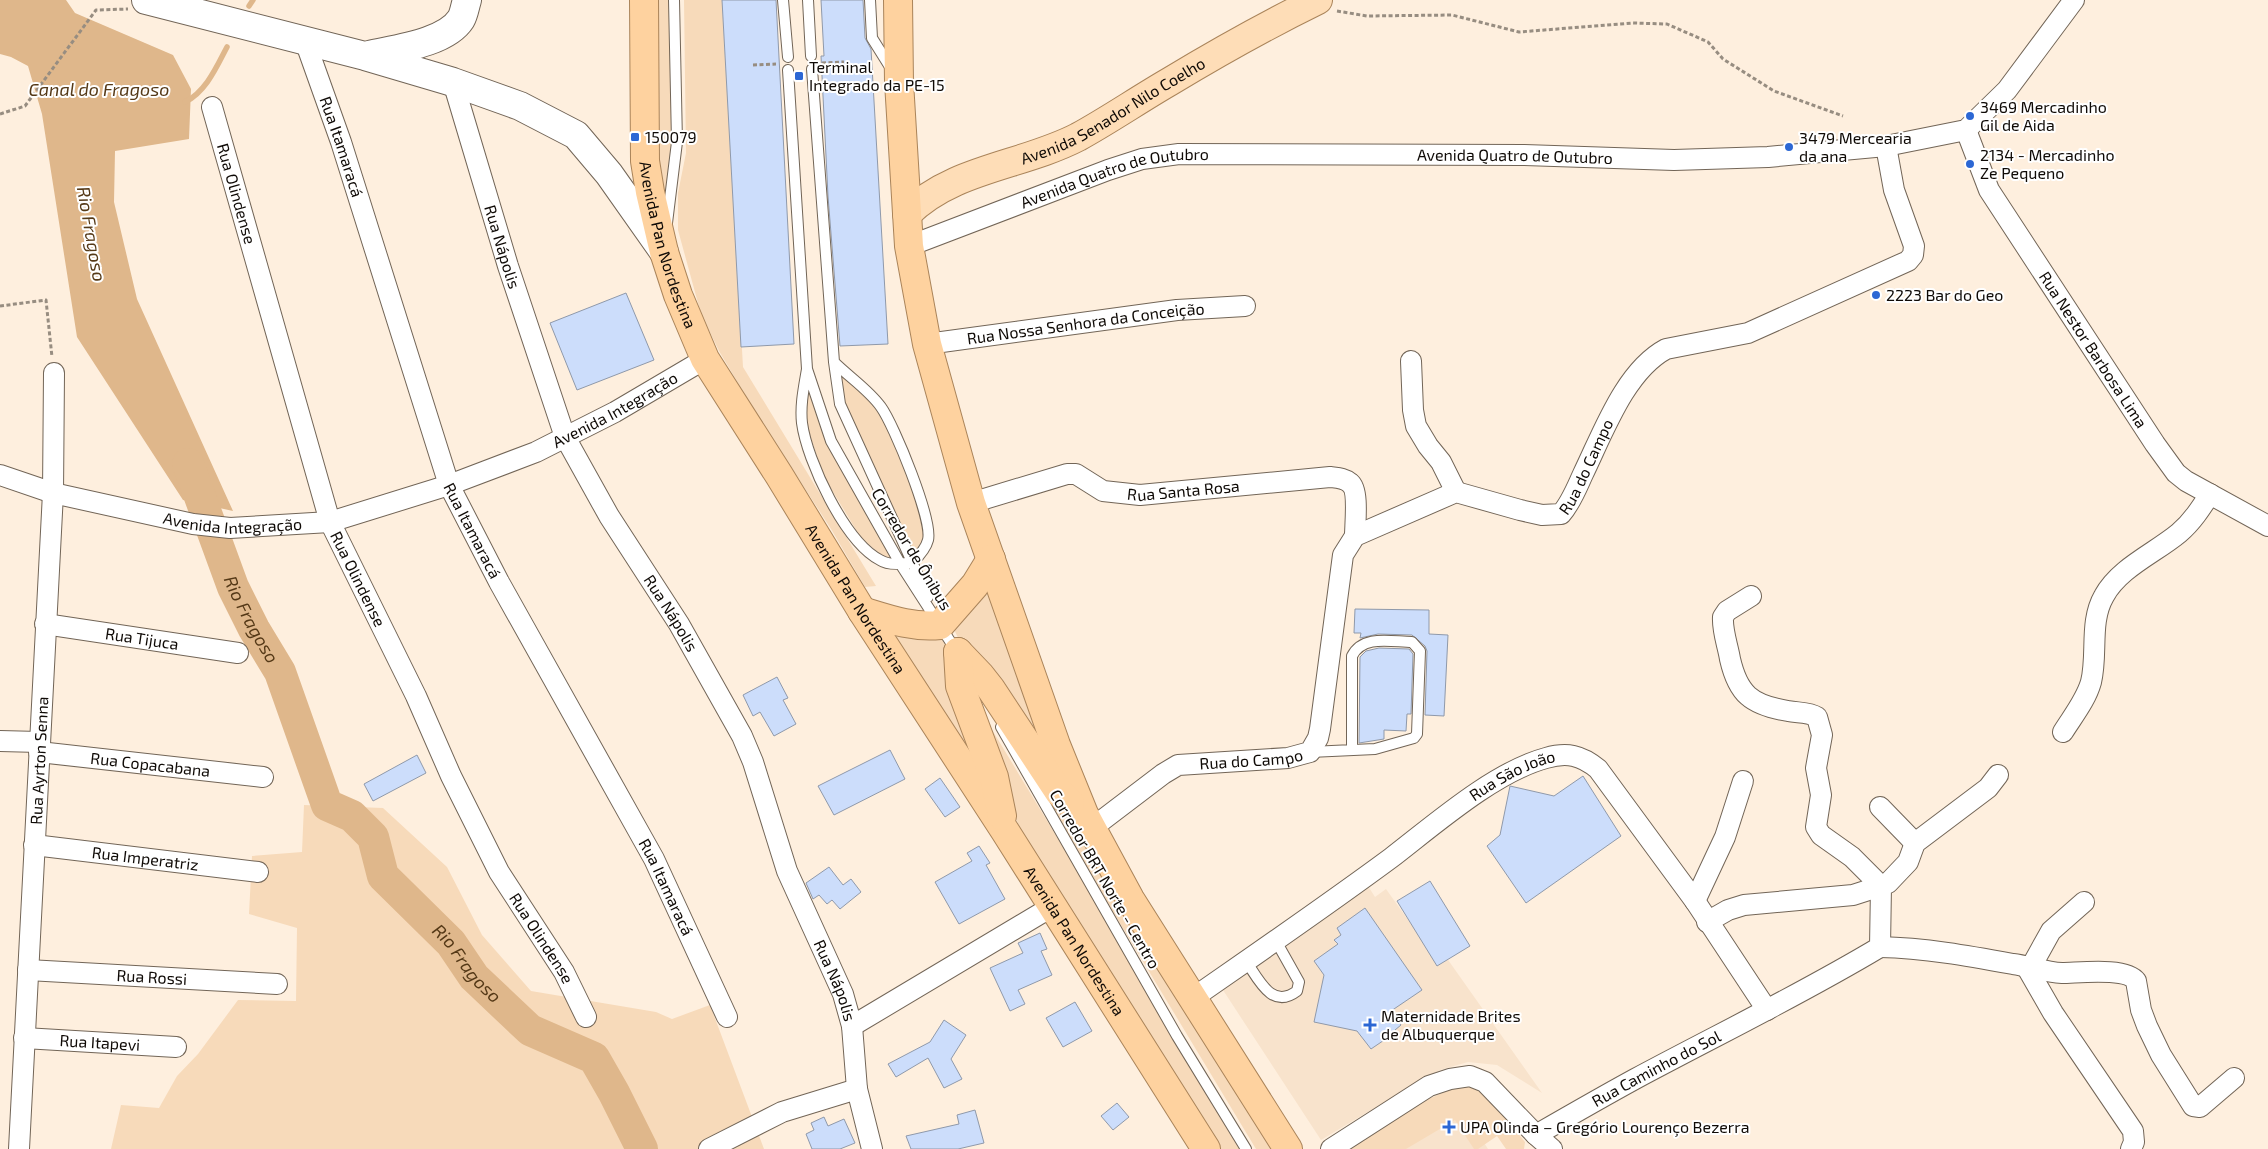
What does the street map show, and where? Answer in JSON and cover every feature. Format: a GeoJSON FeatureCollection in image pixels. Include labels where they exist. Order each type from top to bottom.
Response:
{"type":"FeatureCollection","features":[{"type":"Feature","properties":{"kind":"highway","name":"Avenida Pan Nordestina"},"geometry":{"type":"LineString","coordinates":[[644,0],[645,161],[650,192],[664,252],[678,296],[705,360],[779,475],[862,611],[1005,830],[1206,1149]]}},
{"type":"Feature","properties":{"kind":"highway"},"geometry":{"type":"LineString","coordinates":[[898,0],[899,82],[909,246],[927,344],[972,503],[991,559],[1056,745],[1088,821],[1130,899],[1288,1149]]}},
{"type":"Feature","properties":{"kind":"highway"},"geometry":{"type":"LineString","coordinates":[[862,611],[918,625],[940,624],[975,584],[991,559]]}},
{"type":"Feature","properties":{"kind":"highway"},"geometry":{"type":"LineString","coordinates":[[958,652],[991,689],[1058,792],[1088,821]]}},
{"type":"Feature","properties":{"kind":"highway"},"geometry":{"type":"LineString","coordinates":[[958,652],[960,686],[994,777],[1005,830]]}},
{"type":"Feature","properties":{"kind":"main road"},"geometry":{"type":"LineString","coordinates":[[146,0],[365,56],[453,82],[520,106],[576,135],[609,174],[664,252]]}},
{"type":"Feature","properties":{"kind":"main road"},"geometry":{"type":"LineString","coordinates":[[365,56],[412,46],[447,33],[461,18],[467,0]]}},
{"type":"Feature","properties":{"kind":"main road","name":"Avenida Senador Nilo Coelho"},"geometry":{"type":"LineString","coordinates":[[908,214],[928,196],[955,181],[1051,149],[1078,137],[1171,81],[1312,3]]}},
{"type":"Feature","properties":{"kind":"street"},"geometry":{"type":"LineString","coordinates":[[1966,130],[2007,90],[2074,0]]}},
{"type":"Feature","properties":{"kind":"street","name":"Rua Itamaracá"},"geometry":{"type":"LineString","coordinates":[[306,41],[341,142],[449,485],[499,582],[654,859],[727,1017]]}},
{"type":"Feature","properties":{"kind":"street","name":"Rua Nápolis"},"geometry":{"type":"LineString","coordinates":[[453,82],[508,266],[565,437],[609,516],[679,624],[742,736],[753,762],[788,871],[843,994],[852,1026],[857,1089],[872,1149]]}},
{"type":"Feature","properties":{"kind":"street","name":"Rua Olindense"},"geometry":{"type":"LineString","coordinates":[[212,107],[330,522],[416,696],[451,776],[499,872],[564,972],[586,1017]]}},
{"type":"Feature","properties":{"kind":"street","name":"Avenida Quatro de Outubro"},"geometry":{"type":"LineString","coordinates":[[909,246],[1108,170],[1142,159],[1180,154],[1524,155],[1674,160],[1768,157],[1886,146],[1966,130]]}},
{"type":"Feature","properties":{"kind":"street","name":"Rua Nestor Barbosa Lima"},"geometry":{"type":"LineString","coordinates":[[1966,130],[1989,190],[2155,444],[2176,473],[2186,481],[2268,526]]}},
{"type":"Feature","properties":{"kind":"street","name":"Rua do Campo"},"geometry":{"type":"LineString","coordinates":[[1456,492],[1520,510],[1542,514],[1560,514],[1571,499],[1635,374],[1655,354],[1666,349],[1748,333],[1908,261],[1913,255],[1914,246],[1894,190],[1886,146]]}},
{"type":"Feature","properties":{"kind":"street","name":"Rua Nossa Senhora da Conceição"},"geometry":{"type":"LineString","coordinates":[[927,344],[1177,310],[1246,306]]}},
{"type":"Feature","properties":{"kind":"street","name":"Avenida Integração"},"geometry":{"type":"LineString","coordinates":[[0,475],[53,493],[194,524],[230,528],[330,522],[449,485],[536,452],[615,412],[705,360]]}},
{"type":"Feature","properties":{"kind":"street"},"geometry":{"type":"LineString","coordinates":[[1355,536],[1456,492],[1441,462],[1428,446],[1416,426],[1413,410],[1411,362]]}},
{"type":"Feature","properties":{"kind":"street","name":"Rua Ayrton Senna"},"geometry":{"type":"LineString","coordinates":[[19,1149],[53,493],[54,373]]}},
{"type":"Feature","properties":{"kind":"street","name":"Rua Santa Rosa"},"geometry":{"type":"LineString","coordinates":[[972,503],[1067,474],[1076,474],[1103,491],[1140,495],[1330,478],[1343,479],[1352,484],[1355,493],[1355,536]]}},
{"type":"Feature","properties":{"kind":"street"},"geometry":{"type":"LineString","coordinates":[[2063,732],[2091,682],[2094,638],[2103,596],[2115,580],[2191,522],[2210,494]]}},
{"type":"Feature","properties":{"kind":"street","name":"Rua do Campo"},"geometry":{"type":"LineString","coordinates":[[1088,821],[1178,765],[1288,758],[1310,752],[1318,738],[1320,729],[1343,554],[1355,536]]}},
{"type":"Feature","properties":{"kind":"street"},"geometry":{"type":"LineString","coordinates":[[1751,596],[1727,611],[1723,617],[1735,680],[1742,691],[1760,703],[1817,717],[1822,735],[1816,768],[1821,795],[1816,827],[1821,835],[1852,858],[1881,886],[1880,948],[1920,949],[2060,972],[2113,973],[2134,977],[2138,987],[2141,1010],[2160,1055],[2195,1107],[2200,1107],[2234,1078]]}},
{"type":"Feature","properties":{"kind":"street","name":"Rua Tijuca"},"geometry":{"type":"LineString","coordinates":[[45,624],[238,653]]}},
{"type":"Feature","properties":{"kind":"street","name":"Rua Copacabana"},"geometry":{"type":"LineString","coordinates":[[0,741],[263,777]]}},
{"type":"Feature","properties":{"kind":"street","name":"Rua São João"},"geometry":{"type":"LineString","coordinates":[[1193,998],[1473,797],[1514,772],[1544,758],[1572,755],[1585,759],[1598,769],[1695,901],[1763,1013]]}},
{"type":"Feature","properties":{"kind":"street"},"geometry":{"type":"LineString","coordinates":[[1707,922],[1728,910],[1744,905],[1853,895],[1888,883],[1908,862],[1915,843],[1988,788],[1998,775]]}},
{"type":"Feature","properties":{"kind":"street"},"geometry":{"type":"LineString","coordinates":[[1695,901],[1725,838],[1743,781]]}},
{"type":"Feature","properties":{"kind":"street"},"geometry":{"type":"LineString","coordinates":[[1880,807],[1915,843]]}},
{"type":"Feature","properties":{"kind":"street","name":"Rua Imperatriz"},"geometry":{"type":"LineString","coordinates":[[34,846],[258,872]]}},
{"type":"Feature","properties":{"kind":"street"},"geometry":{"type":"LineString","coordinates":[[2028,966],[2051,931],[2084,902]]}},
{"type":"Feature","properties":{"kind":"street"},"geometry":{"type":"LineString","coordinates":[[852,1026],[1053,906]]}},
{"type":"Feature","properties":{"kind":"street","name":"Rua Caminho do Sol"},"geometry":{"type":"LineString","coordinates":[[1536,1135],[1635,1078],[1763,1013],[1880,948]]}},
{"type":"Feature","properties":{"kind":"street"},"geometry":{"type":"LineString","coordinates":[[2028,966],[2058,1021],[2133,1131],[2134,1142],[2131,1149]]}},
{"type":"Feature","properties":{"kind":"street","name":"Rua Rossi"},"geometry":{"type":"LineString","coordinates":[[28,970],[277,984]]}},
{"type":"Feature","properties":{"kind":"street","name":"Rua Itapevi"},"geometry":{"type":"LineString","coordinates":[[24,1038],[176,1047]]}},
{"type":"Feature","properties":{"kind":"street"},"geometry":{"type":"LineString","coordinates":[[1330,1149],[1429,1086],[1450,1079],[1470,1076],[1485,1082],[1552,1149]]}},
{"type":"Feature","properties":{"kind":"street"},"geometry":{"type":"LineString","coordinates":[[709,1149],[782,1112],[857,1089]]}},
{"type":"Feature","properties":{"kind":"lane"},"geometry":{"type":"LineString","coordinates":[[664,252],[676,142],[674,0]]}},
{"type":"Feature","properties":{"kind":"lane"},"geometry":{"type":"LineString","coordinates":[[783,0],[788,57]]}},
{"type":"Feature","properties":{"kind":"lane"},"geometry":{"type":"LineString","coordinates":[[808,0],[811,56]]}},
{"type":"Feature","properties":{"kind":"lane"},"geometry":{"type":"LineString","coordinates":[[870,0],[872,38],[899,82]]}},
{"type":"Feature","properties":{"kind":"lane"},"geometry":{"type":"LineString","coordinates":[[788,70],[807,369],[801,401],[802,424],[812,462],[822,485],[856,540],[868,553],[882,562],[902,565],[914,562],[928,540],[928,528],[918,492],[888,418],[874,399],[834,362],[812,68]]}},
{"type":"Feature","properties":{"kind":"lane","name":"Corredor de Ônibus"},"geometry":{"type":"LineString","coordinates":[[834,362],[840,404],[914,562],[940,624]]}},
{"type":"Feature","properties":{"kind":"lane","name":"Corredor de Ônibus"},"geometry":{"type":"LineString","coordinates":[[807,369],[831,441],[902,565],[940,624]]}},
{"type":"Feature","properties":{"kind":"lane"},"geometry":{"type":"LineString","coordinates":[[940,624],[982,695]]}},
{"type":"Feature","properties":{"kind":"lane"},"geometry":{"type":"LineString","coordinates":[[1310,752],[1375,749],[1414,738],[1417,734],[1420,651],[1412,642],[1370,641],[1356,649],[1352,656],[1352,750]]}},
{"type":"Feature","properties":{"kind":"lane","name":"Corredor BRT Norte - Centro"},"geometry":{"type":"LineString","coordinates":[[997,720],[1177,1036],[1246,1149]]}},
{"type":"Feature","properties":{"kind":"lane"},"geometry":{"type":"LineString","coordinates":[[1246,961],[1268,992],[1278,997],[1289,997],[1297,991],[1299,982],[1276,940]]}},
{"type":"Feature","properties":{"kind":"path"},"geometry":{"type":"LineString","coordinates":[[1312,3],[1367,16],[1452,15],[1519,32],[1633,23],[1667,24],[1708,42],[1723,59],[1774,91],[1843,116]]}},
{"type":"Feature","properties":{"kind":"path"},"geometry":{"type":"LineString","coordinates":[[0,114],[25,106],[96,10]]}},
{"type":"Feature","properties":{"kind":"path"},"geometry":{"type":"LineString","coordinates":[[0,306],[46,300],[54,373]]}},
{"type":"Feature","properties":{"kind":"shaded area"},"geometry":{"type":"Polygon","coordinates":[[[649,0],[674,0],[677,142],[665,244],[650,70],[649,0]]]}},
{"type":"Feature","properties":{"kind":"shaded area"},"geometry":{"type":"Polygon","coordinates":[[[684,0],[722,0],[743,367],[876,586],[865,587],[831,529],[750,403],[719,351],[701,314],[678,230],[678,193],[686,153],[684,0]]]}},
{"type":"Feature","properties":{"kind":"shaded area"},"geometry":{"type":"Polygon","coordinates":[[[834,362],[880,406],[928,528],[913,562],[840,404],[834,362]]]}},
{"type":"Feature","properties":{"kind":"shaded area"},"geometry":{"type":"Polygon","coordinates":[[[807,369],[831,441],[898,558],[891,563],[861,538],[824,477],[801,401],[807,369]]]}},
{"type":"Feature","properties":{"kind":"shaded area"},"geometry":{"type":"Polygon","coordinates":[[[994,569],[1059,773],[960,642],[952,625],[994,569]]]}},
{"type":"Feature","properties":{"kind":"shaded area"},"geometry":{"type":"Polygon","coordinates":[[[874,620],[939,632],[953,655],[992,784],[874,620]]]}},
{"type":"Feature","properties":{"kind":"shaded area"},"geometry":{"type":"Polygon","coordinates":[[[971,695],[1069,857],[1240,1149],[1217,1149],[1021,832],[971,695]]]}},
{"type":"Feature","properties":{"kind":"shaded area"},"geometry":{"type":"Polygon","coordinates":[[[1030,768],[1080,820],[1280,1149],[1256,1149],[1112,910],[1030,768]]]}},
{"type":"Feature","properties":{"kind":"shaded area"},"geometry":{"type":"Polygon","coordinates":[[[304,805],[383,808],[447,867],[482,935],[531,991],[656,1012],[672,1019],[710,1005],[764,1149],[111,1149],[121,1105],[159,1108],[177,1076],[198,1054],[238,1000],[296,1001],[297,928],[249,914],[252,856],[302,852],[304,805]]]}},
{"type":"Feature","properties":{"kind":"shaded area","name":"Maternidade Brites de Albuquerque"},"geometry":{"type":"Polygon","coordinates":[[[1368,886],[1375,897],[1386,889],[1438,962],[1446,957],[1542,1093],[1497,1065],[1468,1062],[1440,1070],[1426,1077],[1321,1140],[1221,987],[1368,886]]]}},
{"type":"Feature","properties":{"kind":"shaded area"},"geometry":{"type":"Polygon","coordinates":[[[1461,1086],[1480,1087],[1525,1142],[1524,1149],[1506,1149],[1497,1136],[1478,1149],[1474,1149],[1455,1120],[1406,1149],[1347,1149],[1415,1106],[1461,1086]]]}},
{"type":"Feature","properties":{"kind":"shaded area","name":"UPA Olinda – Gregório Lourenço Bezerra"},"geometry":{"type":"Polygon","coordinates":[[[1460,1105],[1488,1149],[1387,1149],[1460,1105]]]}},
{"type":"Feature","properties":{"kind":"water","name":"Canal do Fragoso"},"geometry":{"type":"Polygon","coordinates":[[[0,0],[66,0],[75,13],[173,55],[191,89],[189,139],[115,151],[114,202],[137,299],[233,511],[183,500],[77,337],[42,114],[28,66],[11,57],[0,54],[0,0]]]}},
{"type":"Feature","properties":{"kind":"building"},"geometry":{"type":"Polygon","coordinates":[[[722,0],[776,0],[794,344],[741,347],[722,0]]]}},
{"type":"Feature","properties":{"kind":"building"},"geometry":{"type":"Polygon","coordinates":[[[821,0],[863,0],[865,38],[871,49],[888,344],[840,346],[828,196],[821,56],[824,56],[821,0]]]}},
{"type":"Feature","properties":{"kind":"building"},"geometry":{"type":"Polygon","coordinates":[[[626,293],[654,360],[577,390],[550,323],[626,293]]]}},
{"type":"Feature","properties":{"kind":"building"},"geometry":{"type":"Polygon","coordinates":[[[1355,609],[1429,610],[1429,634],[1448,635],[1444,716],[1425,715],[1427,651],[1425,646],[1412,635],[1378,634],[1360,638],[1361,633],[1354,633],[1355,609]]]}},
{"type":"Feature","properties":{"kind":"building"},"geometry":{"type":"Polygon","coordinates":[[[1379,648],[1409,649],[1413,654],[1411,714],[1407,714],[1406,731],[1384,730],[1384,739],[1359,743],[1360,657],[1366,651],[1379,648]]]}},
{"type":"Feature","properties":{"kind":"building"},"geometry":{"type":"Polygon","coordinates":[[[777,677],[788,698],[783,700],[796,724],[774,736],[760,712],[753,716],[743,695],[777,677]]]}},
{"type":"Feature","properties":{"kind":"building"},"geometry":{"type":"Polygon","coordinates":[[[890,750],[905,779],[834,815],[818,786],[890,750]]]}},
{"type":"Feature","properties":{"kind":"building"},"geometry":{"type":"Polygon","coordinates":[[[417,755],[426,773],[373,801],[364,784],[417,755]]]}},
{"type":"Feature","properties":{"kind":"building"},"geometry":{"type":"Polygon","coordinates":[[[1583,776],[1621,836],[1526,903],[1487,846],[1500,835],[1510,786],[1554,796],[1583,776]]]}},
{"type":"Feature","properties":{"kind":"building"},"geometry":{"type":"Polygon","coordinates":[[[940,778],[960,807],[945,817],[925,789],[940,778]]]}},
{"type":"Feature","properties":{"kind":"building"},"geometry":{"type":"Polygon","coordinates":[[[979,846],[990,863],[986,865],[1005,899],[959,924],[935,882],[972,861],[967,853],[979,846]]]}},
{"type":"Feature","properties":{"kind":"building"},"geometry":{"type":"Polygon","coordinates":[[[829,867],[843,885],[851,879],[861,892],[840,909],[832,900],[827,904],[819,895],[813,899],[806,883],[829,867]]]}},
{"type":"Feature","properties":{"kind":"building"},"geometry":{"type":"Polygon","coordinates":[[[1430,881],[1470,946],[1437,966],[1397,901],[1430,881]]]}},
{"type":"Feature","properties":{"kind":"building"},"geometry":{"type":"Polygon","coordinates":[[[1365,908],[1422,990],[1391,1011],[1401,1025],[1395,1030],[1396,1032],[1371,1049],[1357,1031],[1314,1022],[1324,975],[1314,961],[1338,944],[1334,940],[1341,935],[1337,928],[1365,908]]]}},
{"type":"Feature","properties":{"kind":"building"},"geometry":{"type":"Polygon","coordinates":[[[1040,933],[1047,949],[1041,951],[1052,975],[1018,990],[1025,1004],[1010,1011],[990,968],[1023,953],[1018,943],[1040,933]]]}},
{"type":"Feature","properties":{"kind":"building"},"geometry":{"type":"Polygon","coordinates":[[[1075,1002],[1092,1031],[1063,1047],[1046,1018],[1075,1002]]]}},
{"type":"Feature","properties":{"kind":"building"},"geometry":{"type":"Polygon","coordinates":[[[944,1020],[966,1035],[951,1059],[962,1079],[944,1088],[928,1058],[896,1077],[888,1064],[930,1042],[944,1020]]]}},
{"type":"Feature","properties":{"kind":"building"},"geometry":{"type":"Polygon","coordinates":[[[1117,1103],[1129,1117],[1113,1130],[1101,1116],[1117,1103]]]}},
{"type":"Feature","properties":{"kind":"building"},"geometry":{"type":"Polygon","coordinates":[[[975,1110],[984,1143],[958,1149],[911,1149],[906,1136],[959,1124],[957,1115],[975,1110]]]}},
{"type":"Feature","properties":{"kind":"building"},"geometry":{"type":"Polygon","coordinates":[[[824,1117],[828,1126],[844,1119],[855,1143],[840,1149],[812,1149],[806,1134],[814,1130],[811,1123],[824,1117]]]}},
{"type":"Feature","properties":{"kind":"waterway"},"geometry":{"type":"LineString","coordinates":[[249,6],[253,0]]}},
{"type":"Feature","properties":{"kind":"waterway"},"geometry":{"type":"LineString","coordinates":[[185,102],[205,85],[227,47]]}},
{"type":"Feature","properties":{"kind":"waterway","name":"Rio Fragoso"},"geometry":{"type":"LineString","coordinates":[[188,464],[233,587],[254,629],[280,672],[327,805],[352,816],[373,837],[383,876],[451,943],[474,977],[530,1030],[594,1058],[642,1149]]}},
{"type":"Feature","properties":{"kind":"place","name":"Terminal Integrado da PE-15"},"geometry":{"type":"Point","coordinates":[799,76]}},
{"type":"Feature","properties":{"kind":"place","name":"3469 Mercadinho Gil de Aida"},"geometry":{"type":"Point","coordinates":[1970,116]}},
{"type":"Feature","properties":{"kind":"place","name":"150079"},"geometry":{"type":"Point","coordinates":[635,137]}},
{"type":"Feature","properties":{"kind":"place","name":"3479 Mercearia da ana"},"geometry":{"type":"Point","coordinates":[1789,147]}},
{"type":"Feature","properties":{"kind":"place","name":"2134 - Mercadinho Ze Pequeno"},"geometry":{"type":"Point","coordinates":[1970,164]}},
{"type":"Feature","properties":{"kind":"place","name":"2223 Bar do Geo"},"geometry":{"type":"Point","coordinates":[1876,295]}},
{"type":"Feature","properties":{"kind":"place","name":"Maternidade Brites de Albuquerque"},"geometry":{"type":"Point","coordinates":[1370,1025]}},
{"type":"Feature","properties":{"kind":"place","name":"UPA Olinda – Gregório Lourenço Bezerra"},"geometry":{"type":"Point","coordinates":[1449,1127]}}]}
